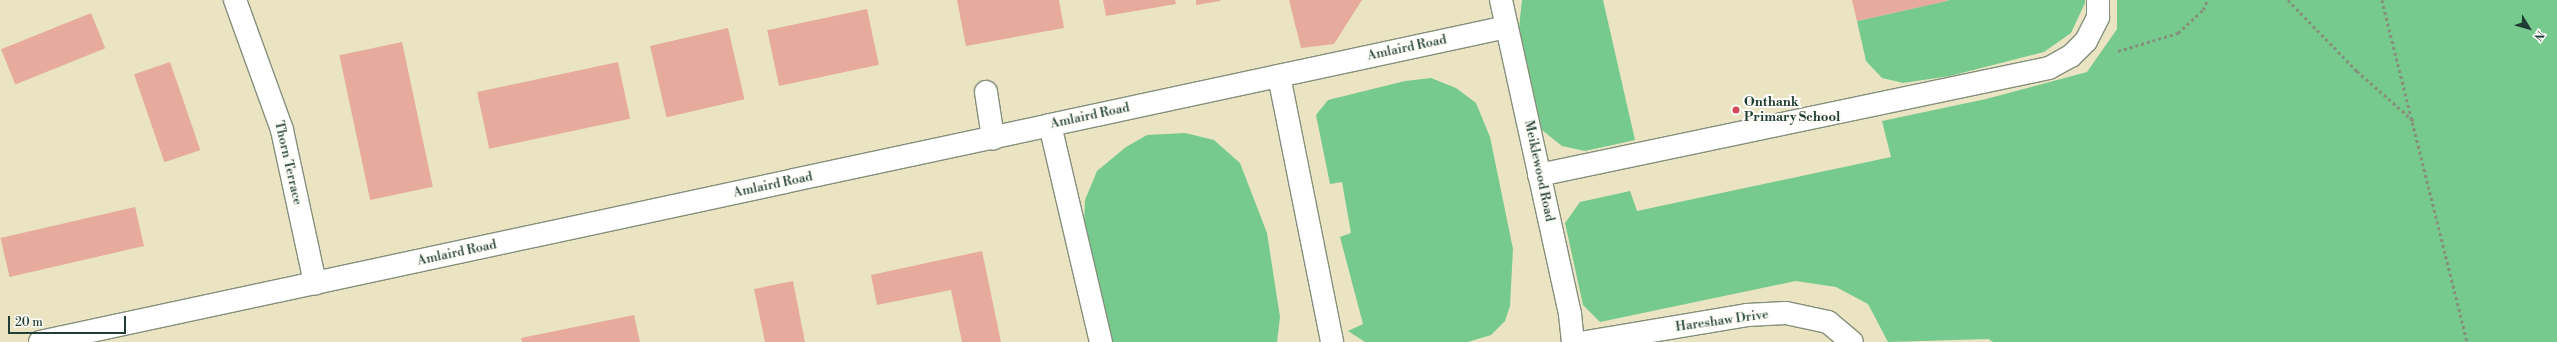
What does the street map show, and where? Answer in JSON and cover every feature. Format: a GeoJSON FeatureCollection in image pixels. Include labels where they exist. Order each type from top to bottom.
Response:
{"type":"FeatureCollection","features":[{"type":"Feature","properties":{"kind":"street","name":"Thorn Terrace"},"geometry":{"type":"LineString","coordinates":[[235,0],[282,130],[316,283]]}},
{"type":"Feature","properties":{"kind":"street","name":"Meiklewood Road"},"geometry":{"type":"LineString","coordinates":[[1501,0],[1573,342]]}},
{"type":"Feature","properties":{"kind":"street"},"geometry":{"type":"LineString","coordinates":[[1539,175],[2049,68],[2071,56],[2086,41],[2098,17],[2098,0]]}},
{"type":"Feature","properties":{"kind":"street","name":"Amlaird Road"},"geometry":{"type":"LineString","coordinates":[[40,342],[1507,27]]}},
{"type":"Feature","properties":{"kind":"street"},"geometry":{"type":"LineString","coordinates":[[1279,76],[1332,342]]}},
{"type":"Feature","properties":{"kind":"street"},"geometry":{"type":"LineString","coordinates":[[986,92],[993,138]]}},
{"type":"Feature","properties":{"kind":"street"},"geometry":{"type":"LineString","coordinates":[[1050,125],[1101,342]]}},
{"type":"Feature","properties":{"kind":"street","name":"Hareshaw Drive"},"geometry":{"type":"LineString","coordinates":[[1586,342],[1747,315],[1786,313],[1828,322],[1852,342]]}},
{"type":"Feature","properties":{"kind":"path"},"geometry":{"type":"LineString","coordinates":[[2071,56],[2140,47],[2178,33],[2203,10],[2207,0]]}},
{"type":"Feature","properties":{"kind":"path"},"geometry":{"type":"LineString","coordinates":[[2288,0],[2383,96],[2414,122]]}},
{"type":"Feature","properties":{"kind":"path"},"geometry":{"type":"LineString","coordinates":[[2382,0],[2414,122],[2468,342]]}},
{"type":"Feature","properties":{"kind":"green space"},"geometry":{"type":"Polygon","coordinates":[[[1522,0],[1603,0],[1635,140],[1585,151],[1562,146],[1542,130],[1519,28],[1522,0]]]}},
{"type":"Feature","properties":{"kind":"green space"},"geometry":{"type":"Polygon","coordinates":[[[1950,0],[2085,0],[2085,3],[2071,33],[2044,52],[1950,76],[1903,83],[1882,78],[1866,61],[1857,21],[1950,0]]]}},
{"type":"Feature","properties":{"kind":"green space"},"geometry":{"type":"Polygon","coordinates":[[[2117,0],[2557,0],[2557,342],[1993,342],[1988,339],[1888,342],[1868,304],[1836,287],[1796,281],[1600,322],[1583,305],[1565,223],[1580,202],[1630,191],[1637,211],[1891,157],[1882,121],[1986,99],[2087,72],[2117,29],[2117,0]]]}},
{"type":"Feature","properties":{"kind":"green space"},"geometry":{"type":"Polygon","coordinates":[[[1431,78],[1456,88],[1476,103],[1490,137],[1513,249],[1510,306],[1505,321],[1491,335],[1468,342],[1365,342],[1348,331],[1363,324],[1340,237],[1351,233],[1342,182],[1330,184],[1316,115],[1328,100],[1405,81],[1431,78]]]}},
{"type":"Feature","properties":{"kind":"green space"},"geometry":{"type":"Polygon","coordinates":[[[1185,133],[1214,140],[1240,163],[1267,233],[1280,317],[1277,342],[1113,342],[1084,226],[1085,200],[1097,171],[1126,147],[1147,135],[1185,133]]]}},
{"type":"Feature","properties":{"kind":"building"},"geometry":{"type":"Polygon","coordinates":[[[957,0],[1059,0],[1064,28],[966,46],[957,0]]]}},
{"type":"Feature","properties":{"kind":"building"},"geometry":{"type":"Polygon","coordinates":[[[1103,0],[1175,0],[1176,4],[1106,16],[1103,0]]]}},
{"type":"Feature","properties":{"kind":"building"},"geometry":{"type":"Polygon","coordinates":[[[1196,0],[1220,0],[1220,1],[1196,5],[1196,0]]]}},
{"type":"Feature","properties":{"kind":"building"},"geometry":{"type":"Polygon","coordinates":[[[1289,0],[1362,0],[1334,44],[1301,48],[1289,0]]]}},
{"type":"Feature","properties":{"kind":"building"},"geometry":{"type":"Polygon","coordinates":[[[1852,0],[1947,0],[1947,1],[1857,21],[1852,0]]]}},
{"type":"Feature","properties":{"kind":"building"},"geometry":{"type":"Polygon","coordinates":[[[867,9],[879,65],[779,86],[767,30],[867,9]]]}},
{"type":"Feature","properties":{"kind":"building"},"geometry":{"type":"Polygon","coordinates":[[[91,13],[105,48],[15,85],[1,49],[91,13]]]}},
{"type":"Feature","properties":{"kind":"building"},"geometry":{"type":"Polygon","coordinates":[[[728,28],[744,99],[666,117],[650,46],[728,28]]]}},
{"type":"Feature","properties":{"kind":"building"},"geometry":{"type":"Polygon","coordinates":[[[402,42],[433,187],[370,200],[339,55],[402,42]]]}},
{"type":"Feature","properties":{"kind":"building"},"geometry":{"type":"Polygon","coordinates":[[[170,62],[200,150],[164,162],[134,74],[170,62]]]}},
{"type":"Feature","properties":{"kind":"building"},"geometry":{"type":"Polygon","coordinates":[[[618,62],[630,119],[489,149],[477,92],[618,62]]]}},
{"type":"Feature","properties":{"kind":"building"},"geometry":{"type":"Polygon","coordinates":[[[135,207],[144,246],[10,277],[1,238],[135,207]]]}},
{"type":"Feature","properties":{"kind":"building"},"geometry":{"type":"Polygon","coordinates":[[[982,251],[1001,342],[962,342],[951,290],[877,305],[871,275],[982,251]]]}},
{"type":"Feature","properties":{"kind":"building"},"geometry":{"type":"Polygon","coordinates":[[[793,281],[805,342],[765,342],[754,289],[793,281]]]}},
{"type":"Feature","properties":{"kind":"building"},"geometry":{"type":"Polygon","coordinates":[[[634,315],[640,342],[522,342],[521,338],[634,315]]]}},
{"type":"Feature","properties":{"kind":"place","name":"Onthank Primary School"},"geometry":{"type":"Point","coordinates":[1736,110]}}]}
